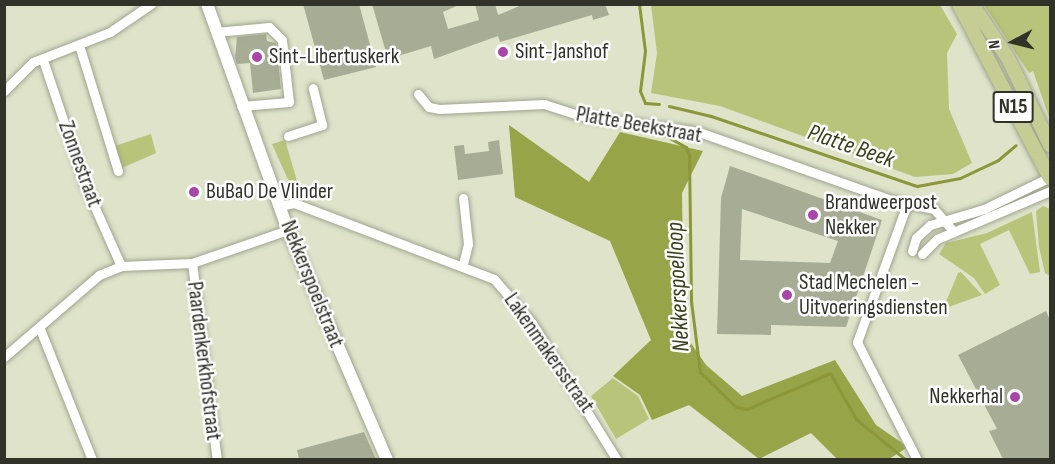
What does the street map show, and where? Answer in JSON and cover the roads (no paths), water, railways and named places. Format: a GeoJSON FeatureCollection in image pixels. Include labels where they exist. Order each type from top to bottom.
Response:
{"type":"FeatureCollection","features":[{"type":"Feature","properties":{"kind":"main road","name":"Nekkerspoelstraat"},"geometry":{"type":"LineString","coordinates":[[207,4],[240,106],[288,230],[387,459]]}},
{"type":"Feature","properties":{"kind":"main road","name":"N15"},"geometry":{"type":"LineString","coordinates":[[959,4],[1050,182]]}},
{"type":"Feature","properties":{"kind":"main road","name":"N15"},"geometry":{"type":"LineString","coordinates":[[972,4],[1008,58],[1050,144]]}},
{"type":"Feature","properties":{"kind":"street"},"geometry":{"type":"LineString","coordinates":[[4,91],[33,62],[110,32],[151,4]]}},
{"type":"Feature","properties":{"kind":"street"},"geometry":{"type":"LineString","coordinates":[[216,32],[268,27],[282,40],[289,102],[240,106]]}},
{"type":"Feature","properties":{"kind":"street"},"geometry":{"type":"LineString","coordinates":[[79,45],[118,171]]}},
{"type":"Feature","properties":{"kind":"street","name":"Zonnestraat"},"geometry":{"type":"LineString","coordinates":[[43,60],[85,185],[121,266]]}},
{"type":"Feature","properties":{"kind":"street"},"geometry":{"type":"LineString","coordinates":[[288,136],[322,125],[313,88]]}},
{"type":"Feature","properties":{"kind":"street","name":"Platte Beekstraat"},"geometry":{"type":"LineString","coordinates":[[418,94],[429,107],[439,110],[544,104],[577,115],[699,132],[907,204],[934,209],[954,232]]}},
{"type":"Feature","properties":{"kind":"street"},"geometry":{"type":"LineString","coordinates":[[1050,182],[937,239],[917,253],[922,231],[1050,182]]}},
{"type":"Feature","properties":{"kind":"street"},"geometry":{"type":"LineString","coordinates":[[462,198],[468,244],[463,264]]}},
{"type":"Feature","properties":{"kind":"street","name":"Lakenmakersstraat"},"geometry":{"type":"LineString","coordinates":[[280,206],[294,203],[463,264],[494,279],[520,308],[577,388],[617,459]]}},
{"type":"Feature","properties":{"kind":"street"},"geometry":{"type":"LineString","coordinates":[[907,204],[857,342],[917,459]]}},
{"type":"Feature","properties":{"kind":"street"},"geometry":{"type":"LineString","coordinates":[[4,357],[40,329],[99,275],[121,266],[192,263],[288,230]]}},
{"type":"Feature","properties":{"kind":"street","name":"Paardenkerkhofstraat"},"geometry":{"type":"LineString","coordinates":[[192,263],[217,459]]}},
{"type":"Feature","properties":{"kind":"street"},"geometry":{"type":"LineString","coordinates":[[40,329],[92,459]]}},
{"type":"Feature","properties":{"kind":"waterway","name":"Platte Beek"},"geometry":{"type":"LineString","coordinates":[[639,4],[645,51],[640,91],[645,103],[659,104]]}},
{"type":"Feature","properties":{"kind":"waterway","name":"Platte Beek"},"geometry":{"type":"LineString","coordinates":[[669,106],[711,116],[917,186],[960,178],[998,160],[1016,145]]}},
{"type":"Feature","properties":{"kind":"waterway","name":"Nekkerspoelloop"},"geometry":{"type":"LineString","coordinates":[[657,131],[686,147],[689,155],[691,301],[700,372],[736,407],[747,409],[830,373],[856,419],[905,459]]}},
{"type":"Feature","properties":{"kind":"place","name":"Sint-Janshof"},"geometry":{"type":"Point","coordinates":[503,52]}},
{"type":"Feature","properties":{"kind":"place","name":"Sint-Libertuskerk"},"geometry":{"type":"Point","coordinates":[257,57]}},
{"type":"Feature","properties":{"kind":"place","name":"BuBaO De Vlinder"},"geometry":{"type":"Point","coordinates":[194,192]}},
{"type":"Feature","properties":{"kind":"place","name":"Brandweerpost Nekker"},"geometry":{"type":"Point","coordinates":[813,215]}},
{"type":"Feature","properties":{"kind":"place","name":"Stad Mechelen - Uitvoeringsdiensten"},"geometry":{"type":"Point","coordinates":[787,295]}},
{"type":"Feature","properties":{"kind":"place","name":"Nekkerhal"},"geometry":{"type":"Point","coordinates":[1015,397]}}]}
